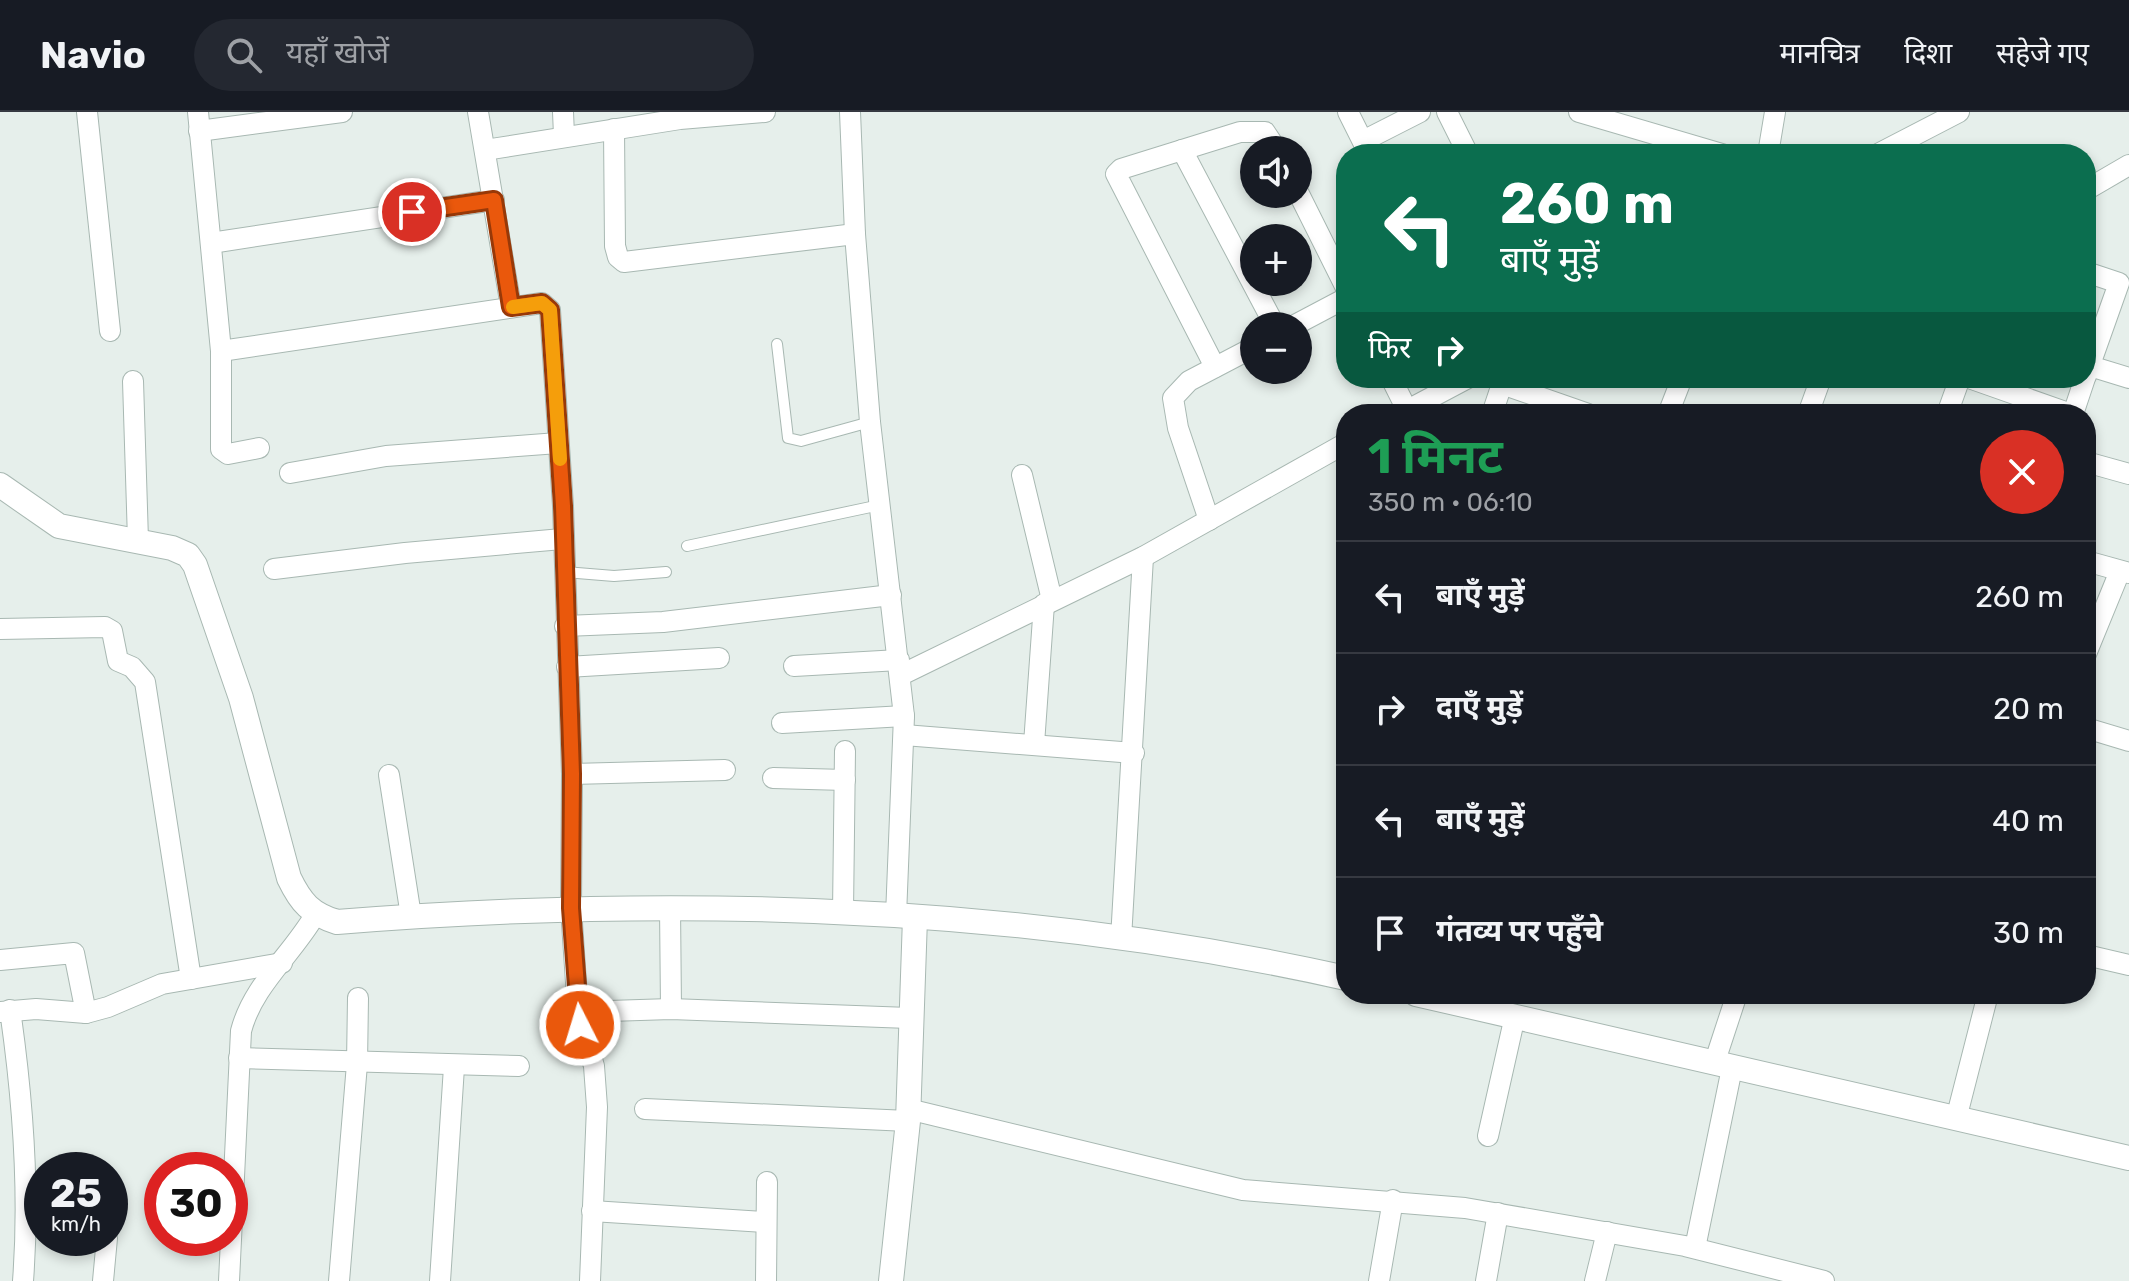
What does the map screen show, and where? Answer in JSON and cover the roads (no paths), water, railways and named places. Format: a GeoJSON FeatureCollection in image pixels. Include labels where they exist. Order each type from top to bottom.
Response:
{"type":"FeatureCollection","features":[{"type":"Feature","properties":{"kind":"street"},"geometry":{"type":"LineString","coordinates":[[87,112],[110,331]]}},
{"type":"Feature","properties":{"kind":"street"},"geometry":{"type":"LineString","coordinates":[[259,448],[228,454],[221,449],[221,351],[198,122],[342,112]]}},
{"type":"Feature","properties":{"kind":"street"},"geometry":{"type":"LineString","coordinates":[[478,112],[511,307]]}},
{"type":"Feature","properties":{"kind":"street"},"geometry":{"type":"LineString","coordinates":[[563,112],[564,135]]}},
{"type":"Feature","properties":{"kind":"street"},"geometry":{"type":"LineString","coordinates":[[485,150],[680,116],[765,112]]}},
{"type":"Feature","properties":{"kind":"street"},"geometry":{"type":"LineString","coordinates":[[850,112],[855,234],[870,422],[900,668],[904,726],[908,1115],[891,1281]]}},
{"type":"Feature","properties":{"kind":"street"},"geometry":{"type":"LineString","coordinates":[[1348,112],[1364,144]]}},
{"type":"Feature","properties":{"kind":"street"},"geometry":{"type":"LineString","coordinates":[[1372,144],[1420,112]]}},
{"type":"Feature","properties":{"kind":"street"},"geometry":{"type":"LineString","coordinates":[[1447,112],[1463,144]]}},
{"type":"Feature","properties":{"kind":"street"},"geometry":{"type":"LineString","coordinates":[[1579,112],[1688,144]]}},
{"type":"Feature","properties":{"kind":"street"},"geometry":{"type":"LineString","coordinates":[[1770,144],[1775,112]]}},
{"type":"Feature","properties":{"kind":"street"},"geometry":{"type":"LineString","coordinates":[[1897,144],[1959,112]]}},
{"type":"Feature","properties":{"kind":"street"},"geometry":{"type":"LineString","coordinates":[[614,129],[615,246],[618,257],[624,262],[855,234]]}},
{"type":"Feature","properties":{"kind":"street"},"geometry":{"type":"LineString","coordinates":[[1215,367],[1116,179],[1121,169],[1182,150],[1255,130],[1265,132],[1268,136]]}},
{"type":"Feature","properties":{"kind":"street"},"geometry":{"type":"LineString","coordinates":[[1182,150],[1268,312]]}},
{"type":"Feature","properties":{"kind":"street"},"geometry":{"type":"LineString","coordinates":[[2096,184],[2129,165]]}},
{"type":"Feature","properties":{"kind":"street"},"geometry":{"type":"LineString","coordinates":[[211,243],[494,200]]}},
{"type":"Feature","properties":{"kind":"street"},"geometry":{"type":"LineString","coordinates":[[1306,208],[1336,268]]}},
{"type":"Feature","properties":{"kind":"street"},"geometry":{"type":"LineString","coordinates":[[2096,275],[2124,284],[2096,351]]}},
{"type":"Feature","properties":{"kind":"street"},"geometry":{"type":"LineString","coordinates":[[221,351],[542,303],[550,310],[572,774],[571,908],[578,1012],[594,1066],[597,1107],[590,1281]]}},
{"type":"Feature","properties":{"kind":"street"},"geometry":{"type":"LineString","coordinates":[[1312,316],[1336,303]]}},
{"type":"Feature","properties":{"kind":"street"},"geometry":{"type":"LineString","coordinates":[[1209,520],[1178,428],[1173,398],[1189,381],[1240,354]]}},
{"type":"Feature","properties":{"kind":"street"},"geometry":{"type":"LineString","coordinates":[[2096,374],[2129,378]]}},
{"type":"Feature","properties":{"kind":"street"},"geometry":{"type":"LineString","coordinates":[[133,381],[138,540]]}},
{"type":"Feature","properties":{"kind":"street"},"geometry":{"type":"LineString","coordinates":[[1418,404],[1449,388]]}},
{"type":"Feature","properties":{"kind":"street"},"geometry":{"type":"LineString","coordinates":[[1521,388],[1562,404]]}},
{"type":"Feature","properties":{"kind":"street"},"geometry":{"type":"LineString","coordinates":[[1998,388],[2043,404]]}},
{"type":"Feature","properties":{"kind":"street"},"geometry":{"type":"LineString","coordinates":[[290,473],[386,456],[558,443]]}},
{"type":"Feature","properties":{"kind":"street"},"geometry":{"type":"LineString","coordinates":[[794,666],[900,668],[1143,557],[1336,449]]}},
{"type":"Feature","properties":{"kind":"street"},"geometry":{"type":"LineString","coordinates":[[2096,465],[2129,474]]}},
{"type":"Feature","properties":{"kind":"street"},"geometry":{"type":"LineString","coordinates":[[1022,475],[1048,602],[1034,744]]}},
{"type":"Feature","properties":{"kind":"street"},"geometry":{"type":"LineString","coordinates":[[0,485],[59,526],[180,551],[195,565],[241,698],[289,878],[299,900],[315,915],[337,922],[571,908],[670,907],[843,912],[1121,939],[1336,976]]}},
{"type":"Feature","properties":{"kind":"street"},"geometry":{"type":"LineString","coordinates":[[274,569],[562,539]]}},
{"type":"Feature","properties":{"kind":"street"},"geometry":{"type":"LineString","coordinates":[[1121,939],[1143,557]]}},
{"type":"Feature","properties":{"kind":"street"},"geometry":{"type":"LineString","coordinates":[[2096,564],[2125,572],[2096,633]]}},
{"type":"Feature","properties":{"kind":"street"},"geometry":{"type":"LineString","coordinates":[[565,626],[663,622],[891,595]]}},
{"type":"Feature","properties":{"kind":"street"},"geometry":{"type":"LineString","coordinates":[[0,629],[110,628],[118,661],[132,667],[145,682],[191,979]]}},
{"type":"Feature","properties":{"kind":"street"},"geometry":{"type":"LineString","coordinates":[[567,667],[719,658]]}},
{"type":"Feature","properties":{"kind":"street"},"geometry":{"type":"LineString","coordinates":[[782,723],[904,726],[1034,744],[1134,753]]}},
{"type":"Feature","properties":{"kind":"street"},"geometry":{"type":"LineString","coordinates":[[2096,731],[2129,741]]}},
{"type":"Feature","properties":{"kind":"street"},"geometry":{"type":"LineString","coordinates":[[843,912],[845,751]]}},
{"type":"Feature","properties":{"kind":"street"},"geometry":{"type":"LineString","coordinates":[[572,774],[725,770]]}},
{"type":"Feature","properties":{"kind":"street"},"geometry":{"type":"LineString","coordinates":[[389,775],[411,916]]}},
{"type":"Feature","properties":{"kind":"street"},"geometry":{"type":"LineString","coordinates":[[773,778],[845,780]]}},
{"type":"Feature","properties":{"kind":"street"},"geometry":{"type":"LineString","coordinates":[[670,907],[671,1009]]}},
{"type":"Feature","properties":{"kind":"street"},"geometry":{"type":"LineString","coordinates":[[229,1281],[239,1058],[247,1007],[315,915]]}},
{"type":"Feature","properties":{"kind":"street"},"geometry":{"type":"LineString","coordinates":[[0,960],[74,953],[86,1013]]}},
{"type":"Feature","properties":{"kind":"street"},"geometry":{"type":"LineString","coordinates":[[2096,957],[2129,965]]}},
{"type":"Feature","properties":{"kind":"street"},"geometry":{"type":"LineString","coordinates":[[23,1281],[25,1155],[22,1091],[5,1011],[86,1013],[162,984],[282,963]]}},
{"type":"Feature","properties":{"kind":"street"},"geometry":{"type":"LineString","coordinates":[[339,1281],[357,1064],[358,998]]}},
{"type":"Feature","properties":{"kind":"street"},"geometry":{"type":"LineString","coordinates":[[1480,1004],[1506,1008],[1723,1066],[2129,1158]]}},
{"type":"Feature","properties":{"kind":"street"},"geometry":{"type":"LineString","coordinates":[[1695,1248],[1735,1004]]}},
{"type":"Feature","properties":{"kind":"street"},"geometry":{"type":"LineString","coordinates":[[1956,1119],[1985,1004]]}},
{"type":"Feature","properties":{"kind":"street"},"geometry":{"type":"LineString","coordinates":[[1488,1136],[1506,1008]]}},
{"type":"Feature","properties":{"kind":"street"},"geometry":{"type":"LineString","coordinates":[[578,1012],[671,1009],[909,1018]]}},
{"type":"Feature","properties":{"kind":"street"},"geometry":{"type":"LineString","coordinates":[[239,1058],[454,1067],[519,1066]]}},
{"type":"Feature","properties":{"kind":"street"},"geometry":{"type":"LineString","coordinates":[[440,1281],[454,1067]]}},
{"type":"Feature","properties":{"kind":"street"},"geometry":{"type":"LineString","coordinates":[[645,1109],[908,1115],[1243,1190],[1393,1200],[1498,1213],[1695,1248],[1824,1281]]}},
{"type":"Feature","properties":{"kind":"street"},"geometry":{"type":"LineString","coordinates":[[766,1281],[767,1182]]}},
{"type":"Feature","properties":{"kind":"street"},"geometry":{"type":"LineString","coordinates":[[1379,1281],[1393,1200]]}},
{"type":"Feature","properties":{"kind":"street"},"geometry":{"type":"LineString","coordinates":[[592,1211],[765,1222]]}},
{"type":"Feature","properties":{"kind":"street"},"geometry":{"type":"LineString","coordinates":[[1486,1281],[1498,1213]]}},
{"type":"Feature","properties":{"kind":"street"},"geometry":{"type":"LineString","coordinates":[[1595,1281],[1607,1232]]}},
{"type":"Feature","properties":{"kind":"street"},"geometry":{"type":"LineString","coordinates":[[103,1281],[105,1256]]}},
{"type":"Feature","properties":{"kind":"lane"},"geometry":{"type":"LineString","coordinates":[[777,344],[788,438],[801,441],[870,422]]}},
{"type":"Feature","properties":{"kind":"lane"},"geometry":{"type":"LineString","coordinates":[[687,546],[880,505]]}},
{"type":"Feature","properties":{"kind":"lane"},"geometry":{"type":"LineString","coordinates":[[563,572],[614,576],[666,572]]}}]}
